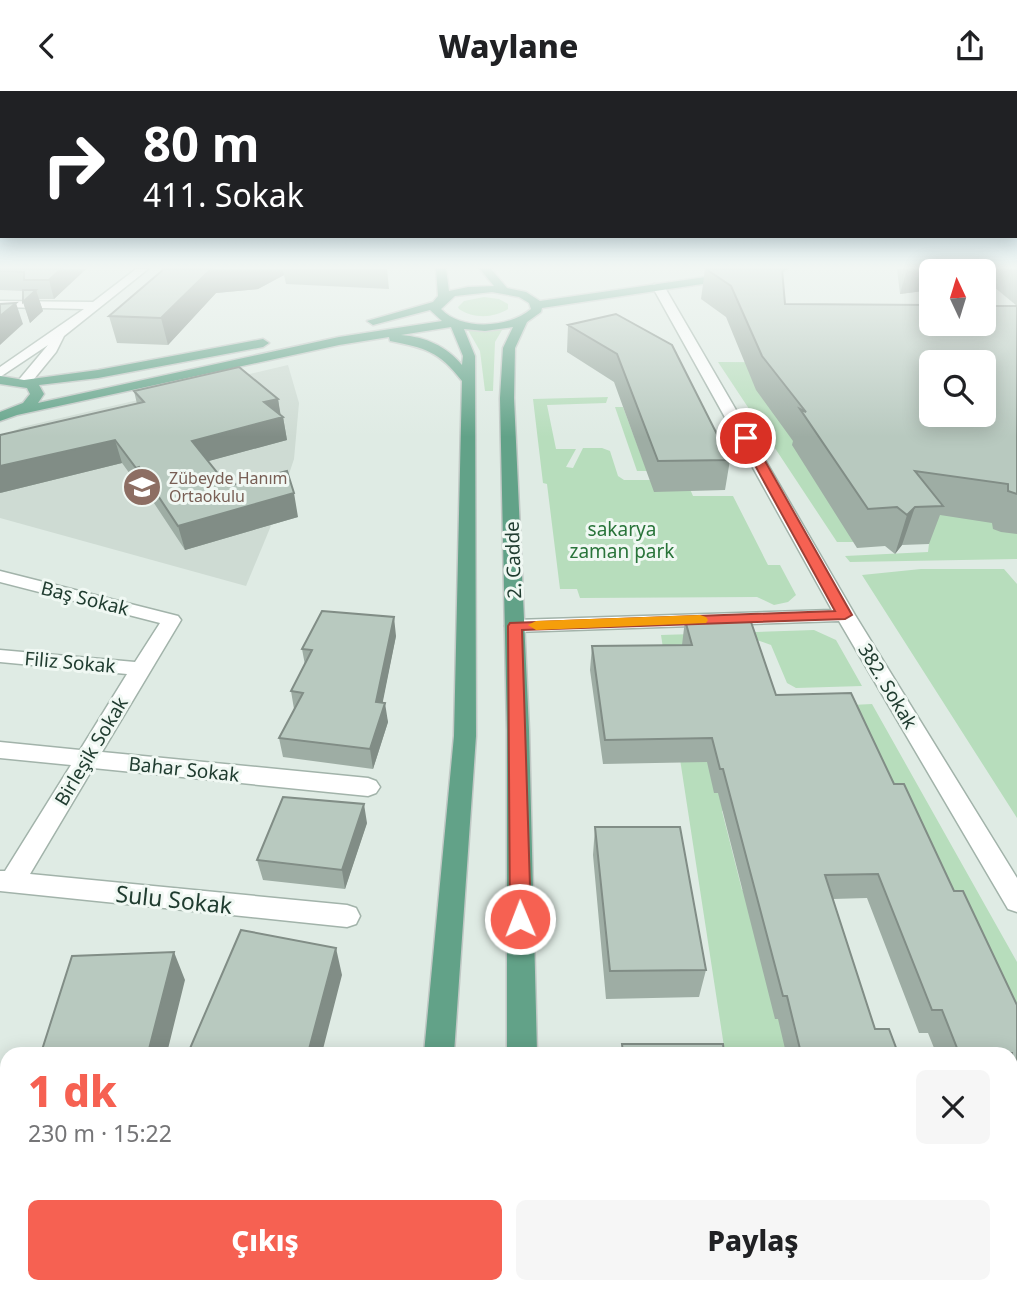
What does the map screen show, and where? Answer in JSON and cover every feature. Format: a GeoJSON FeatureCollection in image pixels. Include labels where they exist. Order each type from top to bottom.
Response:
{"type":"FeatureCollection","features":[{"type":"Feature","properties":{"kind":"main road"},"geometry":{"type":"LineString","coordinates":[[0,380],[25,382],[99,374],[353,325]]}},
{"type":"Feature","properties":{"kind":"main road"},"geometry":{"type":"LineString","coordinates":[[6,415],[339,341],[442,325]]}},
{"type":"Feature","properties":{"kind":"main road"},"geometry":{"type":"LineString","coordinates":[[439,1047],[465,736],[469,356],[456,325]]}},
{"type":"Feature","properties":{"kind":"main road"},"geometry":{"type":"LineString","coordinates":[[473,325],[495,325]]}},
{"type":"Feature","properties":{"kind":"main road","name":"2. Cadde"},"geometry":{"type":"LineString","coordinates":[[522,325],[509,348],[507,398],[515,626],[522,1047]]}},
{"type":"Feature","properties":{"kind":"main road"},"geometry":{"type":"LineString","coordinates":[[507,398],[525,338],[541,325]]}},
{"type":"Feature","properties":{"kind":"main road"},"geometry":{"type":"LineString","coordinates":[[339,341],[398,338],[424,343],[439,348],[453,360],[469,381]]}},
{"type":"Feature","properties":{"kind":"main road"},"geometry":{"type":"LineString","coordinates":[[6,415],[28,406],[37,394],[37,389],[25,382]]}},
{"type":"Feature","properties":{"kind":"street"},"geometry":{"type":"LineString","coordinates":[[0,373],[33,348],[70,325]]}},
{"type":"Feature","properties":{"kind":"street","name":"382. Sokak"},"geometry":{"type":"LineString","coordinates":[[680,325],[845,615],[1017,901]]}},
{"type":"Feature","properties":{"kind":"street"},"geometry":{"type":"LineString","coordinates":[[25,382],[52,349],[59,334]]}},
{"type":"Feature","properties":{"kind":"street","name":"Baş Sokak"},"geometry":{"type":"LineString","coordinates":[[0,576],[171,620]]}},
{"type":"Feature","properties":{"kind":"street"},"geometry":{"type":"LineString","coordinates":[[515,626],[845,615]]}},
{"type":"Feature","properties":{"kind":"street","name":"Birleşik Sokak"},"geometry":{"type":"LineString","coordinates":[[5,882],[171,620]]}},
{"type":"Feature","properties":{"kind":"street","name":"Filiz Sokak"},"geometry":{"type":"LineString","coordinates":[[0,656],[141,669]]}},
{"type":"Feature","properties":{"kind":"street","name":"Bahar Sokak"},"geometry":{"type":"LineString","coordinates":[[0,750],[368,787]]}},
{"type":"Feature","properties":{"kind":"street","name":"Sulu Sokak"},"geometry":{"type":"LineString","coordinates":[[5,882],[347,916]]}},
{"type":"Feature","properties":{"kind":"shaded area","name":"Zübeyde Hanım Ortaokulu"},"geometry":{"type":"Polygon","coordinates":[[[288,365],[299,403],[294,459],[275,516],[246,586],[0,518],[0,437],[22,427],[288,365]]]}},
{"type":"Feature","properties":{"kind":"green space"},"geometry":{"type":"Polygon","coordinates":[[[468,330],[502,330],[495,342],[493,391],[485,391],[480,351],[468,330]]]}},
{"type":"Feature","properties":{"kind":"green space"},"geometry":{"type":"Polygon","coordinates":[[[718,362],[919,363],[919,366],[811,391],[1017,505],[1017,559],[850,562],[845,556],[928,552],[929,544],[910,518],[853,542],[837,542],[718,362]]]}},
{"type":"Feature","properties":{"kind":"green space","name":"sakarya zaman park"},"geometry":{"type":"Polygon","coordinates":[[[608,397],[606,403],[547,405],[556,449],[576,449],[566,467],[573,468],[583,448],[602,448],[610,451],[618,476],[624,480],[686,480],[693,496],[733,496],[768,565],[780,565],[796,595],[788,602],[774,605],[757,597],[580,598],[577,589],[560,589],[533,399],[608,397]]]}},
{"type":"Feature","properties":{"kind":"green space"},"geometry":{"type":"Polygon","coordinates":[[[615,407],[623,407],[647,471],[637,471],[615,407]]]}},
{"type":"Feature","properties":{"kind":"green space"},"geometry":{"type":"Polygon","coordinates":[[[921,569],[1004,569],[1017,584],[1017,818],[862,575],[921,569]]]}},
{"type":"Feature","properties":{"kind":"green space"},"geometry":{"type":"Polygon","coordinates":[[[814,630],[836,640],[862,686],[796,688],[787,683],[771,645],[754,639],[771,793],[722,811],[742,890],[805,889],[853,1018],[797,1047],[724,1047],[661,635],[814,630]]]}},
{"type":"Feature","properties":{"kind":"green space"},"geometry":{"type":"Polygon","coordinates":[[[872,704],[1017,962],[1017,1047],[1016,1047],[792,708],[872,704]]]}},
{"type":"Feature","properties":{"kind":"building"},"geometry":{"type":"Polygon","coordinates":[[[568,325],[636,325],[672,345],[730,460],[658,461],[617,354],[568,325]]]}},
{"type":"Feature","properties":{"kind":"building"},"geometry":{"type":"Polygon","coordinates":[[[748,325],[919,325],[919,336],[996,336],[996,325],[1017,325],[1017,494],[1008,491],[1008,484],[915,471],[943,506],[915,507],[907,515],[897,507],[868,509],[800,409],[806,412],[762,356],[748,325]]]}},
{"type":"Feature","properties":{"kind":"building"},"geometry":{"type":"Polygon","coordinates":[[[239,367],[278,399],[264,402],[283,417],[192,441],[228,486],[287,471],[294,493],[178,526],[139,467],[136,468],[115,440],[0,466],[0,435],[144,402],[134,391],[239,367]]]}},
{"type":"Feature","properties":{"kind":"building"},"geometry":{"type":"Polygon","coordinates":[[[322,611],[394,617],[376,702],[385,703],[370,749],[279,738],[303,693],[291,691],[312,650],[302,649],[322,611]]]}},
{"type":"Feature","properties":{"kind":"building"},"geometry":{"type":"Polygon","coordinates":[[[750,619],[776,695],[851,693],[894,784],[904,784],[954,891],[963,891],[1017,1005],[1017,1047],[957,1047],[942,1010],[932,1010],[878,874],[825,875],[875,1029],[889,1029],[896,1047],[800,1047],[787,996],[783,996],[723,769],[720,769],[712,738],[605,740],[592,646],[692,645],[685,620],[750,619]]]}},
{"type":"Feature","properties":{"kind":"building"},"geometry":{"type":"Polygon","coordinates":[[[283,797],[364,804],[342,870],[257,860],[283,797]]]}},
{"type":"Feature","properties":{"kind":"building"},"geometry":{"type":"Polygon","coordinates":[[[595,827],[680,827],[706,970],[610,971],[595,827]]]}},
{"type":"Feature","properties":{"kind":"building"},"geometry":{"type":"Polygon","coordinates":[[[241,930],[336,948],[310,1047],[191,1047],[241,930]]]}},
{"type":"Feature","properties":{"kind":"building"},"geometry":{"type":"Polygon","coordinates":[[[174,952],[150,1047],[43,1047],[72,956],[174,952]]]}},
{"type":"Feature","properties":{"kind":"building"},"geometry":{"type":"Polygon","coordinates":[[[622,1044],[723,1044],[723,1047],[622,1047],[622,1044]]]}},
{"type":"Feature","properties":{"kind":"slow traffic"},"geometry":{"type":"LineString","coordinates":[[536,625],[700,620]]}},
{"type":"Feature","properties":{"kind":"place","name":"Zübeyde Hanım Ortaokulu"},"geometry":{"type":"Point","coordinates":[142,487]}},
{"type":"Feature","properties":{"kind":"route"},"geometry":{"type":"LineString","coordinates":[[520,919],[515,626],[845,615],[746,438]]}}]}
